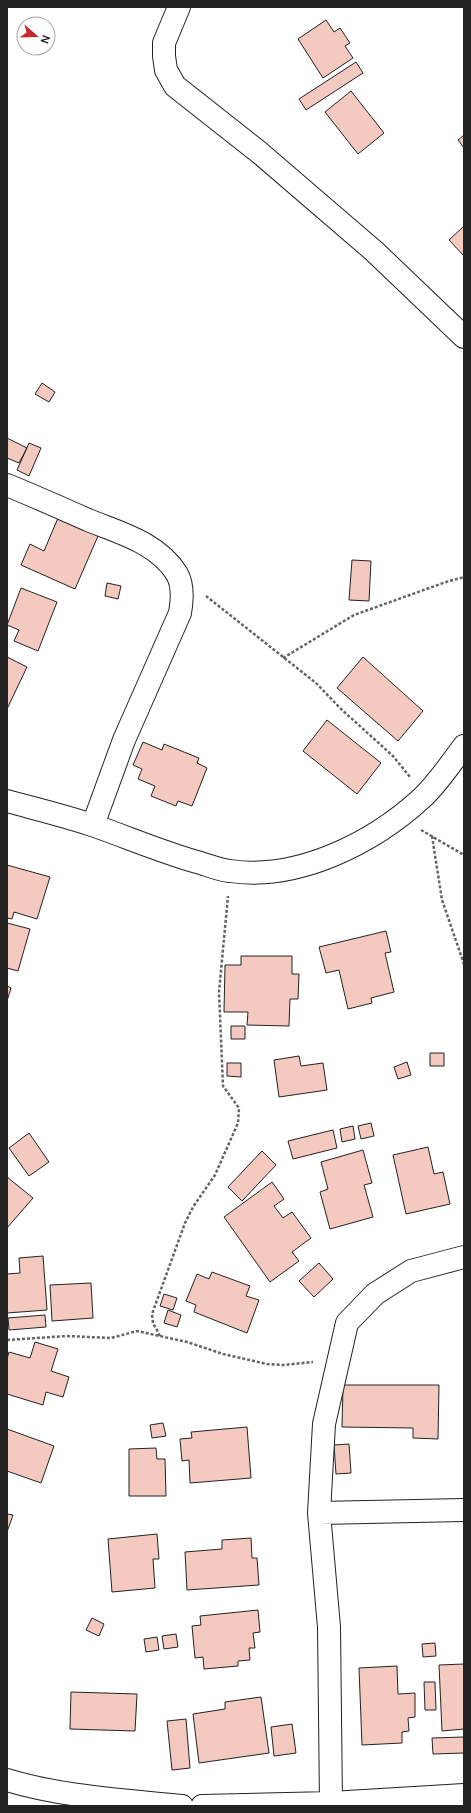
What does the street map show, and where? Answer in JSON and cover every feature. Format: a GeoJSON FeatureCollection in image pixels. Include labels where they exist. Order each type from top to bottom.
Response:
{"type":"FeatureCollection","features":[{"type":"Feature","properties":{"kind":"street"},"geometry":{"type":"LineString","coordinates":[[179,7],[164,43],[166,70],[175,86],[260,153],[374,251],[464,337]]}},
{"type":"Feature","properties":{"kind":"street"},"geometry":{"type":"LineString","coordinates":[[7,484],[99,524],[129,535],[161,557],[178,575],[182,597],[180,613],[124,740],[93,825]]}},
{"type":"Feature","properties":{"kind":"street"},"geometry":{"type":"LineString","coordinates":[[7,801],[93,825],[163,852],[230,871],[267,872],[302,867],[361,842],[399,817],[423,797],[464,746]]}},
{"type":"Feature","properties":{"kind":"street"},"geometry":{"type":"LineString","coordinates":[[332,1803],[330,1627],[319,1513],[324,1424],[339,1360],[348,1323],[375,1294],[411,1271],[464,1258]]}},
{"type":"Feature","properties":{"kind":"street"},"geometry":{"type":"LineString","coordinates":[[319,1513],[464,1510]]}},
{"type":"Feature","properties":{"kind":"street"},"geometry":{"type":"LineString","coordinates":[[7,1780],[28,1786],[65,1792],[182,1806]]}},
{"type":"Feature","properties":{"kind":"street"},"geometry":{"type":"LineString","coordinates":[[202,1806],[332,1803],[464,1795]]}},
{"type":"Feature","properties":{"kind":"path"},"geometry":{"type":"LineString","coordinates":[[178,575],[214,601],[283,658],[316,682],[345,713],[393,756],[405,770],[423,797]]}},
{"type":"Feature","properties":{"kind":"path"},"geometry":{"type":"LineString","coordinates":[[283,658],[354,615],[464,577]]}},
{"type":"Feature","properties":{"kind":"path"},"geometry":{"type":"LineString","coordinates":[[399,817],[464,855]]}},
{"type":"Feature","properties":{"kind":"path"},"geometry":{"type":"LineString","coordinates":[[432,836],[442,900],[464,964]]}},
{"type":"Feature","properties":{"kind":"path"},"geometry":{"type":"LineString","coordinates":[[160,1336],[153,1323],[152,1314],[173,1252],[193,1207],[212,1182],[238,1123],[239,1108],[223,1086],[219,992],[230,871]]}},
{"type":"Feature","properties":{"kind":"path"},"geometry":{"type":"LineString","coordinates":[[7,1340],[67,1336],[111,1338],[137,1331],[187,1342],[223,1354],[267,1364],[283,1366],[339,1360]]}},
{"type":"Feature","properties":{"kind":"building"},"geometry":{"type":"Polygon","coordinates":[[[326,20],[334,32],[340,28],[350,43],[345,46],[353,58],[323,78],[298,39],[326,20]]]}},
{"type":"Feature","properties":{"kind":"building"},"geometry":{"type":"Polygon","coordinates":[[[356,62],[363,73],[306,110],[299,99],[356,62]]]}},
{"type":"Feature","properties":{"kind":"building"},"geometry":{"type":"Polygon","coordinates":[[[351,91],[384,133],[358,154],[325,112],[351,91]]]}},
{"type":"Feature","properties":{"kind":"building"},"geometry":{"type":"Polygon","coordinates":[[[464,135],[464,148],[458,140],[464,135]]]}},
{"type":"Feature","properties":{"kind":"building"},"geometry":{"type":"Polygon","coordinates":[[[464,226],[464,256],[449,240],[464,226]]]}},
{"type":"Feature","properties":{"kind":"building"},"geometry":{"type":"Polygon","coordinates":[[[42,383],[55,392],[49,402],[35,394],[42,383]]]}},
{"type":"Feature","properties":{"kind":"building"},"geometry":{"type":"Polygon","coordinates":[[[7,438],[27,448],[19,463],[7,458],[7,438]]]}},
{"type":"Feature","properties":{"kind":"building"},"geometry":{"type":"Polygon","coordinates":[[[29,443],[41,448],[29,476],[17,470],[29,443]]]}},
{"type":"Feature","properties":{"kind":"building"},"geometry":{"type":"Polygon","coordinates":[[[58,518],[98,536],[75,589],[21,565],[30,544],[44,551],[58,518]]]}},
{"type":"Feature","properties":{"kind":"building"},"geometry":{"type":"Polygon","coordinates":[[[352,560],[371,561],[369,601],[349,600],[352,560]]]}},
{"type":"Feature","properties":{"kind":"building"},"geometry":{"type":"Polygon","coordinates":[[[107,583],[121,586],[118,599],[105,596],[107,583]]]}},
{"type":"Feature","properties":{"kind":"building"},"geometry":{"type":"Polygon","coordinates":[[[21,588],[57,602],[38,651],[14,641],[19,630],[7,625],[21,588]]]}},
{"type":"Feature","properties":{"kind":"building"},"geometry":{"type":"Polygon","coordinates":[[[7,657],[27,667],[7,709],[7,657]]]}},
{"type":"Feature","properties":{"kind":"building"},"geometry":{"type":"Polygon","coordinates":[[[363,657],[423,711],[398,741],[337,688],[363,657]]]}},
{"type":"Feature","properties":{"kind":"building"},"geometry":{"type":"Polygon","coordinates":[[[327,720],[381,763],[357,794],[303,751],[327,720]]]}},
{"type":"Feature","properties":{"kind":"building"},"geometry":{"type":"Polygon","coordinates":[[[143,742],[162,750],[164,744],[199,758],[197,763],[207,768],[192,806],[178,801],[176,806],[151,796],[155,786],[138,779],[142,769],[133,765],[143,742]]]}},
{"type":"Feature","properties":{"kind":"building"},"geometry":{"type":"Polygon","coordinates":[[[7,865],[50,877],[37,919],[14,912],[12,919],[7,918],[7,865]]]}},
{"type":"Feature","properties":{"kind":"building"},"geometry":{"type":"Polygon","coordinates":[[[7,923],[30,929],[18,971],[7,968],[7,923]]]}},
{"type":"Feature","properties":{"kind":"building"},"geometry":{"type":"Polygon","coordinates":[[[386,931],[391,952],[385,953],[394,992],[371,998],[372,1003],[348,1009],[339,970],[326,973],[319,947],[386,931]]]}},
{"type":"Feature","properties":{"kind":"building"},"geometry":{"type":"Polygon","coordinates":[[[241,956],[292,956],[292,974],[299,974],[298,999],[290,999],[289,1026],[247,1025],[248,1012],[224,1012],[225,965],[241,965],[241,956]]]}},
{"type":"Feature","properties":{"kind":"building"},"geometry":{"type":"Polygon","coordinates":[[[7,986],[11,988],[7,1001],[7,986]]]}},
{"type":"Feature","properties":{"kind":"building"},"geometry":{"type":"Polygon","coordinates":[[[231,1026],[245,1026],[245,1039],[231,1039],[231,1026]]]}},
{"type":"Feature","properties":{"kind":"building"},"geometry":{"type":"Polygon","coordinates":[[[430,1053],[444,1053],[444,1066],[430,1066],[430,1053]]]}},
{"type":"Feature","properties":{"kind":"building"},"geometry":{"type":"Polygon","coordinates":[[[299,1056],[301,1066],[323,1063],[327,1090],[279,1097],[274,1060],[299,1056]]]}},
{"type":"Feature","properties":{"kind":"building"},"geometry":{"type":"Polygon","coordinates":[[[407,1062],[411,1075],[398,1079],[394,1067],[407,1062]]]}},
{"type":"Feature","properties":{"kind":"building"},"geometry":{"type":"Polygon","coordinates":[[[227,1063],[241,1063],[241,1077],[227,1076],[227,1063]]]}},
{"type":"Feature","properties":{"kind":"building"},"geometry":{"type":"Polygon","coordinates":[[[371,1123],[374,1136],[361,1139],[358,1126],[371,1123]]]}},
{"type":"Feature","properties":{"kind":"building"},"geometry":{"type":"Polygon","coordinates":[[[353,1126],[355,1139],[342,1142],[340,1129],[353,1126]]]}},
{"type":"Feature","properties":{"kind":"building"},"geometry":{"type":"Polygon","coordinates":[[[333,1130],[337,1148],[293,1159],[288,1141],[333,1130]]]}},
{"type":"Feature","properties":{"kind":"building"},"geometry":{"type":"Polygon","coordinates":[[[29,1133],[49,1162],[29,1176],[9,1148],[29,1133]]]}},
{"type":"Feature","properties":{"kind":"building"},"geometry":{"type":"Polygon","coordinates":[[[428,1147],[434,1174],[443,1172],[450,1204],[406,1214],[393,1155],[428,1147]]]}},
{"type":"Feature","properties":{"kind":"building"},"geometry":{"type":"Polygon","coordinates":[[[363,1150],[372,1183],[364,1185],[373,1217],[330,1229],[320,1192],[328,1189],[321,1162],[363,1150]]]}},
{"type":"Feature","properties":{"kind":"building"},"geometry":{"type":"Polygon","coordinates":[[[262,1151],[276,1165],[242,1201],[228,1187],[262,1151]]]}},
{"type":"Feature","properties":{"kind":"building"},"geometry":{"type":"Polygon","coordinates":[[[7,1177],[33,1198],[7,1228],[7,1177]]]}},
{"type":"Feature","properties":{"kind":"building"},"geometry":{"type":"Polygon","coordinates":[[[272,1182],[284,1199],[274,1206],[283,1218],[292,1212],[311,1238],[292,1252],[299,1261],[270,1282],[224,1217],[272,1182]]]}},
{"type":"Feature","properties":{"kind":"building"},"geometry":{"type":"Polygon","coordinates":[[[43,1256],[47,1310],[7,1313],[7,1274],[20,1273],[19,1258],[43,1256]]]}},
{"type":"Feature","properties":{"kind":"building"},"geometry":{"type":"Polygon","coordinates":[[[319,1263],[333,1279],[314,1297],[299,1281],[319,1263]]]}},
{"type":"Feature","properties":{"kind":"building"},"geometry":{"type":"Polygon","coordinates":[[[212,1272],[250,1286],[246,1296],[259,1300],[247,1333],[194,1312],[196,1305],[186,1301],[197,1274],[209,1279],[212,1272]]]}},
{"type":"Feature","properties":{"kind":"building"},"geometry":{"type":"Polygon","coordinates":[[[91,1283],[93,1318],[52,1321],[50,1285],[91,1283]]]}},
{"type":"Feature","properties":{"kind":"building"},"geometry":{"type":"Polygon","coordinates":[[[164,1294],[177,1298],[173,1310],[160,1306],[164,1294]]]}},
{"type":"Feature","properties":{"kind":"building"},"geometry":{"type":"Polygon","coordinates":[[[168,1310],[181,1315],[177,1327],[164,1323],[168,1310]]]}},
{"type":"Feature","properties":{"kind":"building"},"geometry":{"type":"Polygon","coordinates":[[[45,1315],[46,1327],[9,1330],[8,1318],[45,1315]]]}},
{"type":"Feature","properties":{"kind":"building"},"geometry":{"type":"Polygon","coordinates":[[[35,1342],[58,1349],[51,1371],[69,1377],[63,1397],[46,1392],[43,1405],[7,1394],[7,1359],[9,1352],[30,1358],[35,1342]]]}},
{"type":"Feature","properties":{"kind":"building"},"geometry":{"type":"Polygon","coordinates":[[[343,1385],[439,1385],[438,1439],[413,1438],[413,1428],[342,1427],[343,1385]]]}},
{"type":"Feature","properties":{"kind":"building"},"geometry":{"type":"Polygon","coordinates":[[[163,1423],[166,1436],[152,1438],[150,1425],[163,1423]]]}},
{"type":"Feature","properties":{"kind":"building"},"geometry":{"type":"Polygon","coordinates":[[[247,1427],[251,1478],[190,1483],[189,1460],[182,1461],[180,1439],[192,1438],[191,1432],[247,1427]]]}},
{"type":"Feature","properties":{"kind":"building"},"geometry":{"type":"Polygon","coordinates":[[[7,1429],[54,1446],[41,1483],[7,1471],[7,1429]]]}},
{"type":"Feature","properties":{"kind":"building"},"geometry":{"type":"Polygon","coordinates":[[[349,1444],[351,1473],[336,1474],[334,1445],[349,1444]]]}},
{"type":"Feature","properties":{"kind":"building"},"geometry":{"type":"Polygon","coordinates":[[[156,1448],[157,1459],[165,1459],[166,1496],[129,1496],[129,1449],[156,1448]]]}},
{"type":"Feature","properties":{"kind":"building"},"geometry":{"type":"Polygon","coordinates":[[[7,1514],[13,1515],[7,1532],[7,1514]]]}},
{"type":"Feature","properties":{"kind":"building"},"geometry":{"type":"Polygon","coordinates":[[[157,1534],[159,1559],[153,1559],[155,1588],[112,1592],[108,1539],[157,1534]]]}},
{"type":"Feature","properties":{"kind":"building"},"geometry":{"type":"Polygon","coordinates":[[[251,1538],[252,1558],[257,1558],[259,1585],[187,1590],[185,1552],[222,1549],[222,1540],[251,1538]]]}},
{"type":"Feature","properties":{"kind":"building"},"geometry":{"type":"Polygon","coordinates":[[[258,1610],[260,1632],[253,1633],[255,1648],[249,1648],[250,1660],[238,1661],[238,1666],[204,1669],[203,1657],[195,1658],[192,1626],[201,1625],[200,1616],[258,1610]]]}},
{"type":"Feature","properties":{"kind":"building"},"geometry":{"type":"Polygon","coordinates":[[[92,1618],[104,1624],[99,1636],[86,1630],[92,1618]]]}},
{"type":"Feature","properties":{"kind":"building"},"geometry":{"type":"Polygon","coordinates":[[[176,1634],[178,1647],[164,1649],[162,1636],[176,1634]]]}},
{"type":"Feature","properties":{"kind":"building"},"geometry":{"type":"Polygon","coordinates":[[[157,1637],[159,1650],[146,1652],[144,1639],[157,1637]]]}},
{"type":"Feature","properties":{"kind":"building"},"geometry":{"type":"Polygon","coordinates":[[[435,1643],[436,1656],[423,1657],[422,1644],[435,1643]]]}},
{"type":"Feature","properties":{"kind":"building"},"geometry":{"type":"Polygon","coordinates":[[[464,1664],[464,1729],[442,1731],[439,1665],[464,1664]]]}},
{"type":"Feature","properties":{"kind":"building"},"geometry":{"type":"Polygon","coordinates":[[[397,1666],[398,1694],[415,1693],[415,1717],[408,1718],[409,1731],[402,1732],[402,1743],[362,1745],[359,1668],[397,1666]]]}},
{"type":"Feature","properties":{"kind":"building"},"geometry":{"type":"Polygon","coordinates":[[[424,1682],[435,1682],[436,1710],[425,1710],[424,1682]]]}},
{"type":"Feature","properties":{"kind":"building"},"geometry":{"type":"Polygon","coordinates":[[[71,1692],[137,1694],[135,1731],[70,1729],[71,1692]]]}},
{"type":"Feature","properties":{"kind":"building"},"geometry":{"type":"Polygon","coordinates":[[[261,1697],[269,1753],[199,1763],[193,1714],[225,1709],[225,1702],[261,1697]]]}},
{"type":"Feature","properties":{"kind":"building"},"geometry":{"type":"Polygon","coordinates":[[[186,1719],[190,1768],[172,1770],[167,1721],[186,1719]]]}},
{"type":"Feature","properties":{"kind":"building"},"geometry":{"type":"Polygon","coordinates":[[[292,1724],[296,1753],[274,1756],[271,1727],[292,1724]]]}},
{"type":"Feature","properties":{"kind":"building"},"geometry":{"type":"Polygon","coordinates":[[[464,1737],[464,1753],[433,1754],[432,1738],[464,1737]]]}}]}
